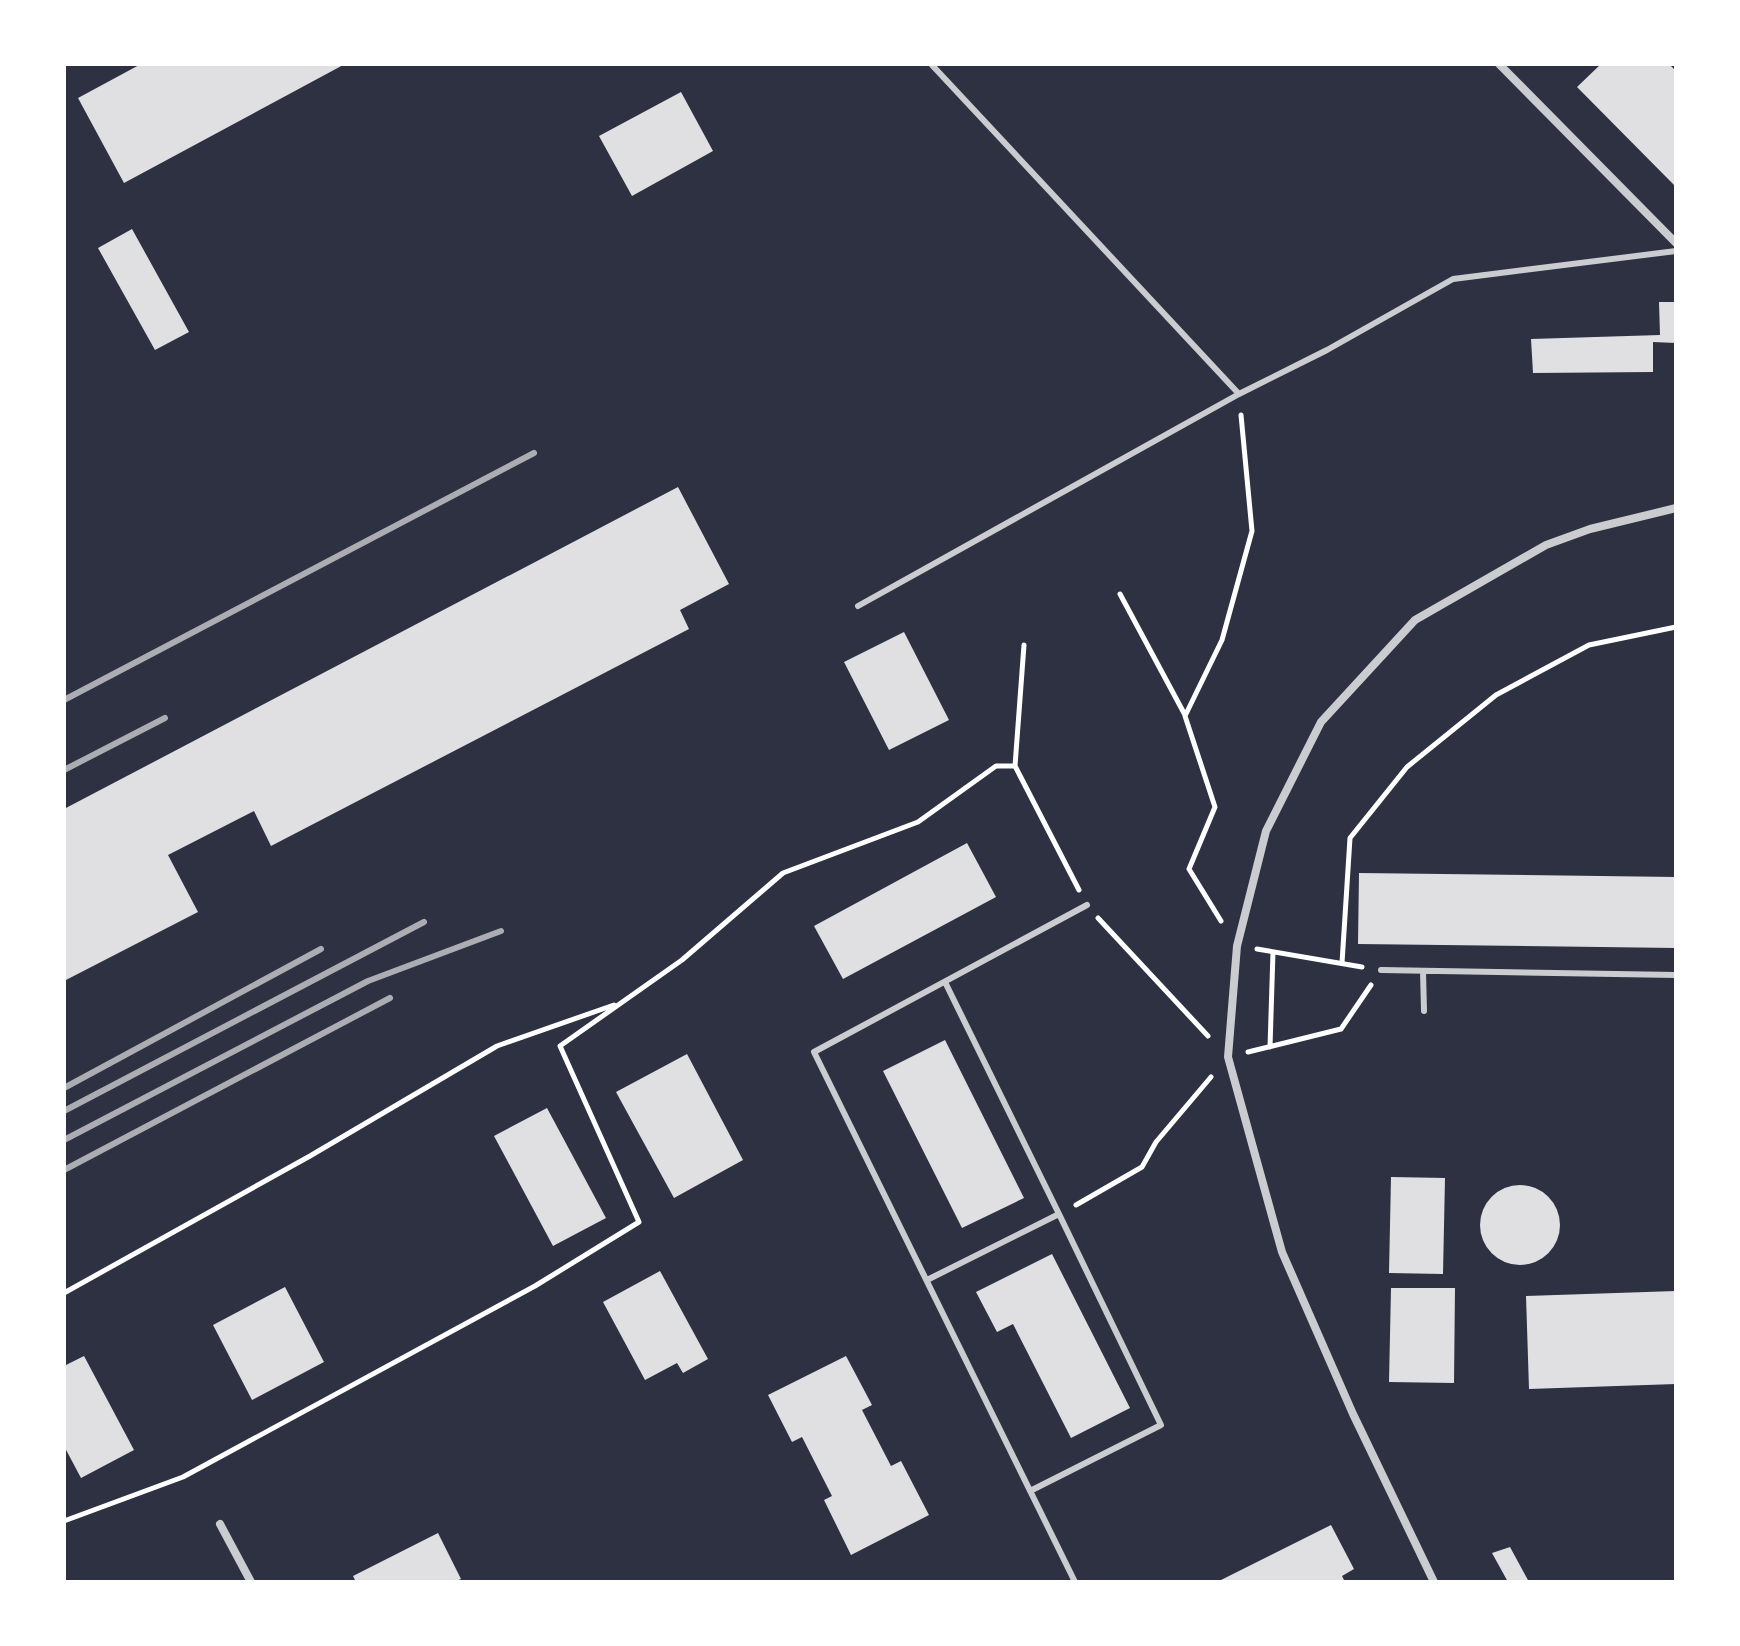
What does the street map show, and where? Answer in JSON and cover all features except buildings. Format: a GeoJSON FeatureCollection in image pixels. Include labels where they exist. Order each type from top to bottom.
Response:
{"type":"FeatureCollection","features":[{"type":"Feature","properties":{"kind":"street"},"geometry":{"type":"LineString","coordinates":[[1499,64],[1676,243]]}},
{"type":"Feature","properties":{"kind":"street"},"geometry":{"type":"LineString","coordinates":[[1434,1582],[1353,1414],[1282,1252],[1228,1057],[1237,946],[1266,831],[1321,722],[1415,620],[1546,545],[1590,529],[1676,508]]}},
{"type":"Feature","properties":{"kind":"street"},"geometry":{"type":"LineString","coordinates":[[220,1524],[251,1582]]}},
{"type":"Feature","properties":{"kind":"lane"},"geometry":{"type":"LineString","coordinates":[[931,64],[1239,394]]}},
{"type":"Feature","properties":{"kind":"lane"},"geometry":{"type":"LineString","coordinates":[[858,606],[1453,279],[1676,251]]}},
{"type":"Feature","properties":{"kind":"lane"},"geometry":{"type":"LineString","coordinates":[[1075,1582],[814,1052],[1087,905]]}},
{"type":"Feature","properties":{"kind":"lane"},"geometry":{"type":"LineString","coordinates":[[1381,970],[1676,975]]}},
{"type":"Feature","properties":{"kind":"lane"},"geometry":{"type":"LineString","coordinates":[[1423,971],[1424,1011]]}},
{"type":"Feature","properties":{"kind":"lane"},"geometry":{"type":"LineString","coordinates":[[945,982],[1161,1425],[1030,1491]]}},
{"type":"Feature","properties":{"kind":"lane"},"geometry":{"type":"LineString","coordinates":[[927,1280],[1059,1214]]}},
{"type":"Feature","properties":{"kind":"path"},"geometry":{"type":"LineString","coordinates":[[1185,716],[1222,640],[1252,531],[1239,394]]}},
{"type":"Feature","properties":{"kind":"path"},"geometry":{"type":"LineString","coordinates":[[1059,1214],[1142,1167],[1156,1142],[1228,1057],[1341,1029],[1381,970],[1237,946],[1189,869],[1215,807],[1185,716],[1120,594]]}},
{"type":"Feature","properties":{"kind":"path"},"geometry":{"type":"LineString","coordinates":[[1342,963],[1350,838],[1407,767],[1496,695],[1589,645],[1676,627]]}},
{"type":"Feature","properties":{"kind":"path"},"geometry":{"type":"LineString","coordinates":[[1024,645],[1015,766],[1087,905],[1228,1057]]}},
{"type":"Feature","properties":{"kind":"path"},"geometry":{"type":"LineString","coordinates":[[64,1521],[183,1477],[535,1286],[639,1222],[560,1046],[682,960],[783,873],[918,822],[996,766],[1015,766]]}},
{"type":"Feature","properties":{"kind":"path"},"geometry":{"type":"LineString","coordinates":[[1270,1047],[1273,952]]}},
{"type":"Feature","properties":{"kind":"path"},"geometry":{"type":"LineString","coordinates":[[64,1293],[310,1156],[497,1046],[622,1002]]}},
{"type":"Feature","properties":{"kind":"railway"},"geometry":{"type":"LineString","coordinates":[[64,700],[534,453]]}},
{"type":"Feature","properties":{"kind":"railway"},"geometry":{"type":"LineString","coordinates":[[64,770],[165,718]]}},
{"type":"Feature","properties":{"kind":"railway"},"geometry":{"type":"LineString","coordinates":[[64,1111],[424,922]]}},
{"type":"Feature","properties":{"kind":"railway"},"geometry":{"type":"LineString","coordinates":[[64,1140],[368,981],[501,931]]}},
{"type":"Feature","properties":{"kind":"railway"},"geometry":{"type":"LineString","coordinates":[[64,1088],[321,949]]}},
{"type":"Feature","properties":{"kind":"railway"},"geometry":{"type":"LineString","coordinates":[[64,1170],[390,998]]}}]}
